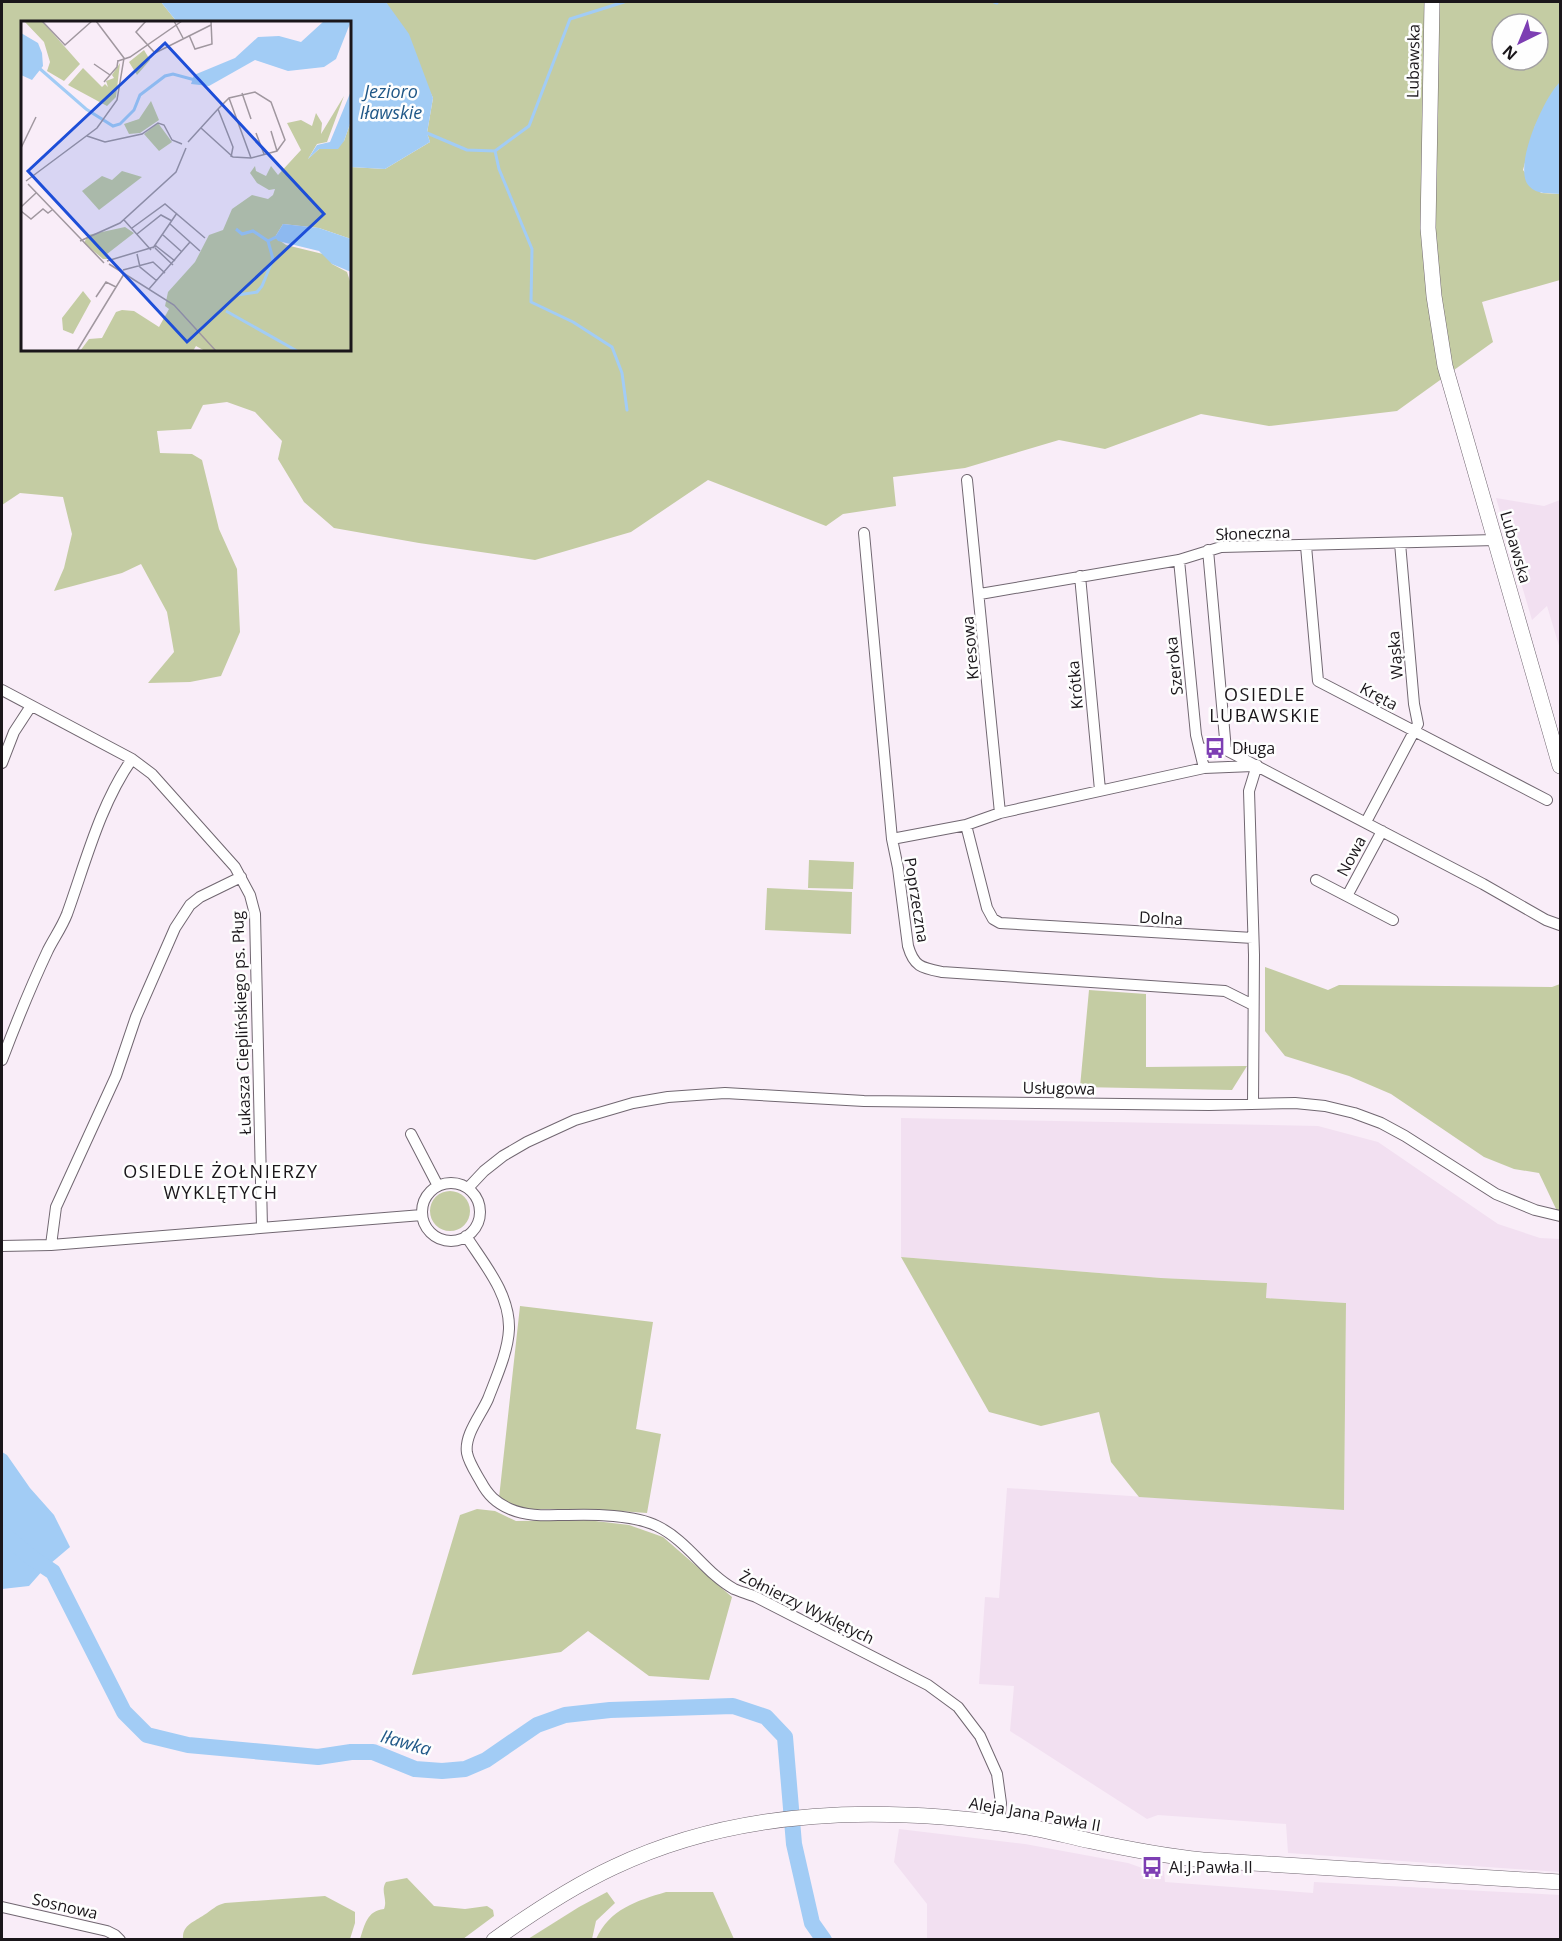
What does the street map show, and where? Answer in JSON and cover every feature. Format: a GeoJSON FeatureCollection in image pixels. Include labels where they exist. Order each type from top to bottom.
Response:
{"type":"FeatureCollection","features":[{"type":"Feature","properties":{"kind":"main road","name":"Lubawska"},"geometry":{"type":"LineString","coordinates":[[1432,2],[1428,228],[1434,296],[1442,337],[1452,364],[1560,766]]}},
{"type":"Feature","properties":{"kind":"main road","name":"Lubawska"},"geometry":{"type":"LineString","coordinates":[[1501,544],[1560,735]]}},
{"type":"Feature","properties":{"kind":"main road","name":"Aleja Jana Pawła II"},"geometry":{"type":"LineString","coordinates":[[494,1940],[538,1909],[615,1866],[682,1841],[787,1818],[838,1815],[946,1817],[999,1823],[1154,1854],[1203,1860],[1560,1882]]}},
{"type":"Feature","properties":{"kind":"street","name":"Kresowa"},"geometry":{"type":"LineString","coordinates":[[968,480],[1000,813]]}},
{"type":"Feature","properties":{"kind":"street","name":"Poprzeczna"},"geometry":{"type":"LineString","coordinates":[[864,533],[892,839],[911,957],[924,969],[942,972],[1225,992],[1253,1005]]}},
{"type":"Feature","properties":{"kind":"street","name":"Słoneczna"},"geometry":{"type":"LineString","coordinates":[[980,594],[1179,560],[1221,548],[1400,543],[1501,544]]}},
{"type":"Feature","properties":{"kind":"street","name":"Wąska"},"geometry":{"type":"LineString","coordinates":[[1400,543],[1414,704],[1418,724],[1415,732]]}},
{"type":"Feature","properties":{"kind":"street","name":"Kręta"},"geometry":{"type":"LineString","coordinates":[[1306,546],[1318,681],[1547,800]]}},
{"type":"Feature","properties":{"kind":"street"},"geometry":{"type":"LineString","coordinates":[[1208,550],[1226,750]]}},
{"type":"Feature","properties":{"kind":"street","name":"Szeroka"},"geometry":{"type":"LineString","coordinates":[[1179,560],[1196,735],[1204,768]]}},
{"type":"Feature","properties":{"kind":"street","name":"Krótka"},"geometry":{"type":"LineString","coordinates":[[1080,576],[1100,790]]}},
{"type":"Feature","properties":{"kind":"street","name":"Łukasza Cieplińskiego ps. Pług"},"geometry":{"type":"LineString","coordinates":[[2,690],[132,759],[152,774],[242,877],[255,914],[262,1227]]}},
{"type":"Feature","properties":{"kind":"street"},"geometry":{"type":"LineString","coordinates":[[2,763],[14,732],[31,706]]}},
{"type":"Feature","properties":{"kind":"street"},"geometry":{"type":"LineString","coordinates":[[1366,822],[1415,732]]}},
{"type":"Feature","properties":{"kind":"street"},"geometry":{"type":"LineString","coordinates":[[1200,749],[1226,750],[1257,765],[1508,897],[1546,920],[1560,925]]}},
{"type":"Feature","properties":{"kind":"street"},"geometry":{"type":"LineString","coordinates":[[2,1060],[48,951],[66,917],[107,802],[119,777],[132,759]]}},
{"type":"Feature","properties":{"kind":"street"},"geometry":{"type":"LineString","coordinates":[[892,839],[966,825],[1000,813],[1204,768],[1257,765]]}},
{"type":"Feature","properties":{"kind":"street"},"geometry":{"type":"LineString","coordinates":[[1252,1104],[1253,938],[1249,791],[1257,765]]}},
{"type":"Feature","properties":{"kind":"street","name":"Dolna"},"geometry":{"type":"LineString","coordinates":[[966,825],[987,908],[993,919],[1000,923],[1253,938]]}},
{"type":"Feature","properties":{"kind":"street","name":"Nowa"},"geometry":{"type":"LineString","coordinates":[[1347,896],[1382,831]]}},
{"type":"Feature","properties":{"kind":"street"},"geometry":{"type":"LineString","coordinates":[[51,1245],[56,1208],[116,1076],[136,1017],[180,920],[190,905],[200,897],[242,877]]}},
{"type":"Feature","properties":{"kind":"street","name":"Nowa"},"geometry":{"type":"LineString","coordinates":[[1316,880],[1393,920]]}},
{"type":"Feature","properties":{"kind":"street"},"geometry":{"type":"LineString","coordinates":[[1546,920],[1560,933]]}},
{"type":"Feature","properties":{"kind":"street","name":"Usługowa"},"geometry":{"type":"LineString","coordinates":[[468,1188],[503,1156],[574,1120],[633,1103],[668,1097],[715,1093],[864,1101],[1252,1104],[1295,1102],[1354,1113],[1381,1123],[1496,1194],[1535,1210],[1560,1216]]}},
{"type":"Feature","properties":{"kind":"street"},"geometry":{"type":"LineString","coordinates":[[411,1134],[438,1186]]}},
{"type":"Feature","properties":{"kind":"street"},"geometry":{"type":"LineString","coordinates":[[454,1182],[468,1188],[476,1197],[480,1211],[477,1224],[466,1236],[455,1240],[441,1239],[429,1232],[423,1219],[422,1205],[428,1193],[438,1186],[454,1182]]}},
{"type":"Feature","properties":{"kind":"street"},"geometry":{"type":"LineString","coordinates":[[2,1246],[51,1245],[423,1215]]}},
{"type":"Feature","properties":{"kind":"street","name":"Żołnierzy Wyklętych"},"geometry":{"type":"LineString","coordinates":[[466,1236],[498,1285],[508,1315],[509,1331],[506,1347],[488,1400],[469,1438],[466,1452],[477,1475],[495,1501],[530,1516],[590,1514],[643,1521],[656,1525],[686,1546],[735,1589],[756,1597],[928,1684],[958,1707],[980,1736],[990,1755],[1000,1789],[999,1823]]}},
{"type":"Feature","properties":{"kind":"street","name":"Sosnowa"},"geometry":{"type":"LineString","coordinates":[[2,1907],[107,1931],[120,1940]]}},
{"type":"Feature","properties":{"kind":"shaded area"},"geometry":{"type":"Polygon","coordinates":[[[1496,498],[1544,506],[1560,500],[1560,649],[1547,606],[1532,620],[1496,498]]]}},
{"type":"Feature","properties":{"kind":"shaded area"},"geometry":{"type":"Polygon","coordinates":[[[901,1118],[1318,1126],[1378,1142],[1498,1224],[1540,1238],[1560,1239],[1560,1872],[1288,1853],[1286,1824],[1158,1815],[1147,1819],[1010,1731],[1014,1686],[979,1684],[985,1597],[999,1598],[1007,1488],[1344,1510],[1346,1303],[1266,1298],[1267,1283],[1161,1278],[901,1257],[901,1118]]]}},
{"type":"Feature","properties":{"kind":"shaded area"},"geometry":{"type":"Polygon","coordinates":[[[899,1829],[1025,1844],[1128,1863],[1145,1869],[1164,1871],[1165,1882],[1313,1893],[1314,1882],[1560,1895],[1560,1939],[927,1939],[927,1904],[894,1862],[899,1829]]]}},
{"type":"Feature","properties":{"kind":"green space"},"geometry":{"type":"Polygon","coordinates":[[[2,2],[161,2],[176,21],[21,21],[21,351],[351,351],[351,167],[385,169],[430,142],[427,133],[433,98],[386,2],[1560,2],[1560,82],[1535,126],[1523,170],[1541,193],[1560,194],[1560,280],[1482,302],[1493,342],[1397,411],[1269,426],[1201,414],[1105,449],[1059,440],[965,468],[893,477],[896,506],[843,514],[826,526],[708,480],[631,532],[535,560],[334,528],[304,502],[278,459],[282,441],[255,412],[227,402],[203,405],[191,429],[157,431],[160,453],[192,454],[202,460],[219,529],[237,569],[240,632],[221,676],[190,682],[148,683],[174,652],[167,612],[141,564],[122,573],[54,591],[64,568],[72,534],[63,497],[20,493],[2,505],[2,2]]]}},
{"type":"Feature","properties":{"kind":"green space"},"geometry":{"type":"Polygon","coordinates":[[[809,860],[854,862],[853,889],[808,888],[809,860]]]}},
{"type":"Feature","properties":{"kind":"green space"},"geometry":{"type":"Polygon","coordinates":[[[767,888],[852,892],[851,934],[765,930],[767,888]]]}},
{"type":"Feature","properties":{"kind":"green space"},"geometry":{"type":"Polygon","coordinates":[[[1265,967],[1328,990],[1339,985],[1552,987],[1560,984],[1560,1211],[1557,1211],[1539,1173],[1514,1169],[1484,1157],[1391,1094],[1349,1076],[1285,1056],[1265,1031],[1265,967]]]}},
{"type":"Feature","properties":{"kind":"green space"},"geometry":{"type":"Polygon","coordinates":[[[1089,990],[1146,994],[1146,1067],[1247,1066],[1232,1090],[1080,1087],[1089,990]]]}},
{"type":"Feature","properties":{"kind":"green space"},"geometry":{"type":"Polygon","coordinates":[[[450,1191],[458,1192],[464,1197],[469,1203],[469,1219],[464,1225],[458,1230],[450,1231],[442,1230],[436,1225],[431,1219],[430,1211],[431,1203],[436,1197],[442,1192],[450,1191]]]}},
{"type":"Feature","properties":{"kind":"green space"},"geometry":{"type":"Polygon","coordinates":[[[901,1257],[1161,1278],[1267,1283],[1266,1298],[1346,1303],[1344,1510],[1139,1497],[1111,1462],[1099,1412],[1041,1426],[989,1412],[901,1257]]]}},
{"type":"Feature","properties":{"kind":"green space"},"geometry":{"type":"Polygon","coordinates":[[[520,1306],[653,1322],[636,1429],[661,1434],[647,1513],[591,1509],[521,1509],[499,1498],[520,1306]]]}},
{"type":"Feature","properties":{"kind":"green space"},"geometry":{"type":"Polygon","coordinates":[[[477,1509],[495,1511],[516,1521],[587,1520],[629,1525],[663,1537],[732,1597],[709,1680],[649,1676],[588,1631],[561,1652],[412,1675],[460,1515],[477,1509]]]}},
{"type":"Feature","properties":{"kind":"green space"},"geometry":{"type":"Polygon","coordinates":[[[407,1878],[434,1906],[465,1909],[487,1906],[493,1910],[494,1916],[463,1939],[360,1939],[370,1915],[384,1909],[386,1882],[407,1878]]]}},
{"type":"Feature","properties":{"kind":"green space"},"geometry":{"type":"Polygon","coordinates":[[[607,1892],[615,1903],[596,1921],[592,1939],[528,1939],[579,1907],[607,1892]]]}},
{"type":"Feature","properties":{"kind":"green space"},"geometry":{"type":"Polygon","coordinates":[[[666,1892],[713,1892],[734,1939],[596,1939],[616,1913],[634,1903],[666,1892]]]}},
{"type":"Feature","properties":{"kind":"green space"},"geometry":{"type":"Polygon","coordinates":[[[325,1896],[355,1912],[355,1923],[350,1939],[183,1939],[184,1930],[189,1924],[225,1903],[325,1896]]]}},
{"type":"Feature","properties":{"kind":"water","name":"Jezioro Iławskie"},"geometry":{"type":"Polygon","coordinates":[[[161,2],[386,2],[409,34],[433,98],[427,133],[430,142],[385,169],[351,167],[351,21],[176,21],[161,2]]]}},
{"type":"Feature","properties":{"kind":"water"},"geometry":{"type":"Polygon","coordinates":[[[1560,82],[1560,194],[1544,193],[1529,186],[1525,177],[1524,164],[1532,133],[1539,117],[1553,90],[1560,82]]]}},
{"type":"Feature","properties":{"kind":"water"},"geometry":{"type":"Polygon","coordinates":[[[2,1452],[7,1455],[30,1488],[54,1515],[70,1547],[44,1569],[29,1586],[2,1589],[2,1452]]]}},
{"type":"Feature","properties":{"kind":"waterway"},"geometry":{"type":"LineString","coordinates":[[495,151],[529,126],[570,19],[624,2]]}},
{"type":"Feature","properties":{"kind":"waterway"},"geometry":{"type":"LineString","coordinates":[[427,133],[467,150],[495,151],[499,169],[532,249],[531,302],[573,322],[612,347],[622,373],[627,410]]}},
{"type":"Feature","properties":{"kind":"waterway","name":"Iławka"},"geometry":{"type":"LineString","coordinates":[[2,1533],[53,1572],[124,1712],[147,1735],[188,1745],[318,1757],[351,1752],[373,1752],[415,1769],[442,1771],[465,1769],[486,1760],[537,1725],[565,1715],[610,1710],[733,1706],[766,1717],[785,1737],[794,1844],[812,1923],[824,1940]]}},
{"type":"Feature","properties":{"kind":"place","name":"Długa"},"geometry":{"type":"Point","coordinates":[1215,748]}},
{"type":"Feature","properties":{"kind":"place","name":"Al.J.Pawła II"},"geometry":{"type":"Point","coordinates":[1152,1867]}},
{"type":"Feature","properties":{"kind":"district","name":"OSIEDLE LUBAWSKIE"},"geometry":{"type":"Point","coordinates":[1265,705]}},
{"type":"Feature","properties":{"kind":"district","name":"OSIEDLE ŻOŁNIERZY WYKLĘTYCH"},"geometry":{"type":"Point","coordinates":[221,1182]}}]}
